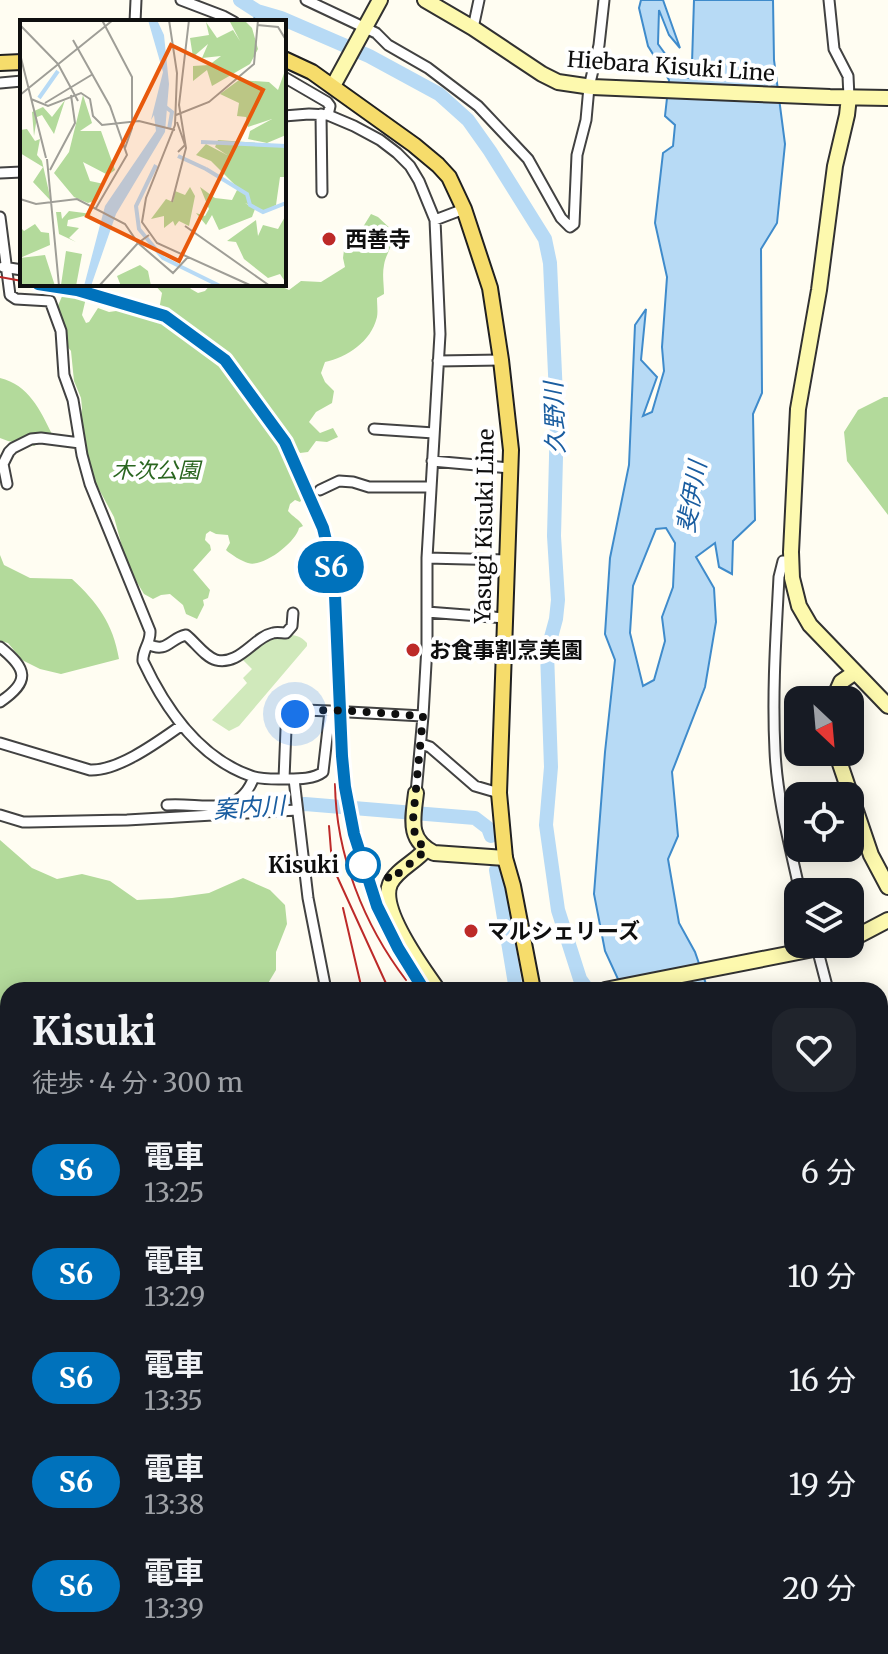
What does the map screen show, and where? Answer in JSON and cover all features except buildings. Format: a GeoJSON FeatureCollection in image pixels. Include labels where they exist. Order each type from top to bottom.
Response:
{"type":"FeatureCollection","features":[{"type":"Feature","properties":{"kind":"main road","name":"Yasugi Kisuki Line"},"geometry":{"type":"LineString","coordinates":[[286,60],[333,86],[414,145],[449,177],[464,209],[490,288],[509,422],[510,468],[499,793],[505,858],[531,982]]}},
{"type":"Feature","properties":{"kind":"main road"},"geometry":{"type":"LineString","coordinates":[[0,63],[20,62]]}},
{"type":"Feature","properties":{"kind":"street"},"geometry":{"type":"LineString","coordinates":[[135,20],[136,0]]}},
{"type":"Feature","properties":{"kind":"street"},"geometry":{"type":"LineString","coordinates":[[181,0],[230,20]]}},
{"type":"Feature","properties":{"kind":"street"},"geometry":{"type":"LineString","coordinates":[[306,0],[376,33],[388,45],[428,68],[478,106],[528,159],[561,218],[570,227],[574,224],[577,155],[586,120],[604,0]]}},
{"type":"Feature","properties":{"kind":"street"},"geometry":{"type":"LineString","coordinates":[[333,86],[380,0]]}},
{"type":"Feature","properties":{"kind":"street","name":"Hiebara Kisuki Line"},"geometry":{"type":"LineString","coordinates":[[425,0],[558,82],[590,87],[888,98]]}},
{"type":"Feature","properties":{"kind":"street"},"geometry":{"type":"LineString","coordinates":[[473,28],[479,0]]}},
{"type":"Feature","properties":{"kind":"street"},"geometry":{"type":"LineString","coordinates":[[829,0],[834,49],[848,76],[849,97],[835,166],[819,290],[798,409],[791,562],[794,593],[804,616],[818,635],[888,706]]}},
{"type":"Feature","properties":{"kind":"street"},"geometry":{"type":"LineString","coordinates":[[286,78],[327,102],[330,109],[324,114],[322,192]]}},
{"type":"Feature","properties":{"kind":"street"},"geometry":{"type":"LineString","coordinates":[[0,83],[20,81]]}},
{"type":"Feature","properties":{"kind":"street"},"geometry":{"type":"LineString","coordinates":[[286,116],[324,114],[380,140],[410,166],[435,220],[440,304],[427,558],[423,716],[414,832],[418,843],[434,853],[505,858]]}},
{"type":"Feature","properties":{"kind":"street"},"geometry":{"type":"LineString","coordinates":[[0,173],[20,172]]}},
{"type":"Feature","properties":{"kind":"street"},"geometry":{"type":"LineString","coordinates":[[435,220],[464,209]]}},
{"type":"Feature","properties":{"kind":"street"},"geometry":{"type":"LineString","coordinates":[[0,217],[5,296],[52,303],[61,331],[64,375],[73,400],[90,484],[150,631],[143,661],[182,725],[211,754],[254,777],[315,777],[323,772],[330,711]]}},
{"type":"Feature","properties":{"kind":"street"},"geometry":{"type":"LineString","coordinates":[[438,361],[501,360]]}},
{"type":"Feature","properties":{"kind":"street"},"geometry":{"type":"LineString","coordinates":[[374,429],[434,433]]}},
{"type":"Feature","properties":{"kind":"street"},"geometry":{"type":"LineString","coordinates":[[7,484],[3,464],[13,448],[31,439],[41,438],[80,443]]}},
{"type":"Feature","properties":{"kind":"street"},"geometry":{"type":"LineString","coordinates":[[432,461],[510,468]]}},
{"type":"Feature","properties":{"kind":"street"},"geometry":{"type":"LineString","coordinates":[[320,490],[334,482],[346,481],[369,487],[431,487]]}},
{"type":"Feature","properties":{"kind":"street"},"geometry":{"type":"LineString","coordinates":[[427,558],[507,560]]}},
{"type":"Feature","properties":{"kind":"street"},"geometry":{"type":"LineString","coordinates":[[791,562],[783,561],[779,577],[774,675],[775,753],[797,878]]}},
{"type":"Feature","properties":{"kind":"street"},"geometry":{"type":"LineString","coordinates":[[427,612],[505,618]]}},
{"type":"Feature","properties":{"kind":"street"},"geometry":{"type":"LineString","coordinates":[[148,644],[158,648],[168,646],[176,638],[186,635],[212,659],[225,660],[244,653],[273,633],[286,633],[292,626],[293,613]]}},
{"type":"Feature","properties":{"kind":"street"},"geometry":{"type":"LineString","coordinates":[[0,647],[15,660],[21,675],[14,693],[0,702]]}},
{"type":"Feature","properties":{"kind":"street"},"geometry":{"type":"LineString","coordinates":[[839,686],[854,673]]}},
{"type":"Feature","properties":{"kind":"street"},"geometry":{"type":"LineString","coordinates":[[324,982],[308,898],[297,807],[289,779],[286,729],[290,718],[304,710],[423,716]]}},
{"type":"Feature","properties":{"kind":"street"},"geometry":{"type":"LineString","coordinates":[[1,746],[97,770],[147,750],[182,725]]}},
{"type":"Feature","properties":{"kind":"street"},"geometry":{"type":"LineString","coordinates":[[421,744],[430,747],[475,786],[499,793]]}},
{"type":"Feature","properties":{"kind":"street"},"geometry":{"type":"LineString","coordinates":[[841,766],[871,855],[888,887]]}},
{"type":"Feature","properties":{"kind":"street"},"geometry":{"type":"LineString","coordinates":[[167,805],[183,803],[228,809],[241,798],[254,777]]}},
{"type":"Feature","properties":{"kind":"street"},"geometry":{"type":"LineString","coordinates":[[0,815],[23,822],[127,820],[228,809],[297,807]]}},
{"type":"Feature","properties":{"kind":"street"},"geometry":{"type":"LineString","coordinates":[[426,849],[396,875],[388,898],[400,930],[433,982]]}},
{"type":"Feature","properties":{"kind":"street"},"geometry":{"type":"LineString","coordinates":[[864,933],[888,920]]}},
{"type":"Feature","properties":{"kind":"street"},"geometry":{"type":"LineString","coordinates":[[645,982],[784,954]]}},
{"type":"Feature","properties":{"kind":"street"},"geometry":{"type":"LineString","coordinates":[[817,958],[825,982]]}},
{"type":"Feature","properties":{"kind":"green space","name":"木次公園"},"geometry":{"type":"Polygon","coordinates":[[[371,214],[378,217],[394,232],[393,241],[384,265],[384,294],[377,298],[374,326],[357,347],[325,362],[321,373],[334,391],[332,403],[316,412],[309,422],[320,433],[333,428],[338,437],[327,442],[316,441],[308,452],[300,453],[286,435],[280,431],[275,435],[302,490],[303,498],[290,504],[288,511],[303,526],[278,553],[254,564],[226,550],[230,543],[228,535],[210,531],[206,534],[205,540],[211,550],[193,570],[210,590],[197,619],[186,614],[183,605],[170,594],[153,599],[144,594],[124,554],[114,517],[89,471],[80,422],[81,398],[74,381],[71,351],[57,308],[63,294],[76,292],[86,298],[82,315],[86,323],[98,308],[116,311],[130,299],[137,300],[147,314],[152,315],[159,310],[162,293],[156,286],[189,286],[198,293],[209,286],[280,286],[289,290],[301,281],[321,282],[345,267],[344,250],[352,245],[355,232],[363,227],[371,214]]]}},
{"type":"Feature","properties":{"kind":"green space"},"geometry":{"type":"Polygon","coordinates":[[[0,378],[26,392],[52,434],[34,446],[0,438],[0,378]]]}},
{"type":"Feature","properties":{"kind":"green space"},"geometry":{"type":"Polygon","coordinates":[[[888,397],[888,515],[847,461],[844,432],[858,410],[888,397]]]}},
{"type":"Feature","properties":{"kind":"green space"},"geometry":{"type":"Polygon","coordinates":[[[0,555],[4,565],[30,578],[72,579],[103,614],[119,659],[61,674],[22,660],[8,643],[0,641],[0,555]]]}},
{"type":"Feature","properties":{"kind":"green space"},"geometry":{"type":"Polygon","coordinates":[[[273,635],[296,636],[303,639],[307,646],[239,726],[229,731],[212,720],[247,683],[243,678],[252,669],[241,658],[273,635]]]}},
{"type":"Feature","properties":{"kind":"green space"},"geometry":{"type":"Polygon","coordinates":[[[0,840],[32,868],[57,879],[82,874],[110,881],[137,900],[209,893],[243,878],[270,890],[285,905],[287,924],[276,952],[276,970],[269,982],[0,982],[0,840]]]}},
{"type":"Feature","properties":{"kind":"water","name":"斐伊川"},"geometry":{"type":"Polygon","coordinates":[[[641,0],[663,0],[680,48],[669,35],[659,10],[658,44],[682,77],[690,78],[694,0],[773,0],[774,60],[785,144],[777,223],[761,249],[762,393],[753,414],[755,520],[733,541],[732,574],[719,567],[715,543],[696,557],[714,588],[716,622],[705,687],[672,772],[678,836],[668,859],[679,923],[695,952],[705,982],[619,982],[605,951],[594,894],[615,660],[605,634],[610,558],[629,465],[635,325],[646,309],[641,360],[657,377],[643,416],[652,412],[664,371],[662,347],[667,277],[655,223],[663,153],[673,146],[675,125],[665,116],[669,80],[648,46],[639,8],[641,0]],[[666,528],[656,529],[633,586],[630,633],[643,686],[654,680],[665,641],[662,617],[673,587],[675,543],[666,528]]]}},
{"type":"Feature","properties":{"kind":"waterway","name":"久野川"},"geometry":{"type":"LineString","coordinates":[[240,0],[257,11],[286,20]]}},
{"type":"Feature","properties":{"kind":"waterway"},"geometry":{"type":"LineString","coordinates":[[254,20],[257,11]]}},
{"type":"Feature","properties":{"kind":"waterway","name":"久野川"},"geometry":{"type":"LineString","coordinates":[[286,20],[369,56],[439,94],[468,120],[545,239],[550,263],[557,418],[554,536],[558,600],[547,652],[551,767],[546,825],[558,910],[582,982]]}},
{"type":"Feature","properties":{"kind":"waterway","name":"案内川"},"geometry":{"type":"LineString","coordinates":[[176,813],[305,804],[475,818],[488,828],[491,836]]}},
{"type":"Feature","properties":{"kind":"waterway","name":"案内川"},"geometry":{"type":"LineString","coordinates":[[496,870],[515,982]]}},
{"type":"Feature","properties":{"kind":"railway"},"geometry":{"type":"LineString","coordinates":[[0,277],[20,281]]}},
{"type":"Feature","properties":{"kind":"railway"},"geometry":{"type":"LineString","coordinates":[[49,286],[87,293]]}},
{"type":"Feature","properties":{"kind":"railway"},"geometry":{"type":"LineString","coordinates":[[279,435],[316,509],[330,555],[336,610],[343,764],[355,837],[382,918],[419,982]]}},
{"type":"Feature","properties":{"kind":"railway"},"geometry":{"type":"LineString","coordinates":[[335,784],[341,837],[355,888],[377,936],[406,980]]}},
{"type":"Feature","properties":{"kind":"railway"},"geometry":{"type":"LineString","coordinates":[[329,826],[336,874],[385,982]]}},
{"type":"Feature","properties":{"kind":"railway"},"geometry":{"type":"LineString","coordinates":[[343,908],[360,982]]}},
{"type":"Feature","properties":{"kind":"train","name":"S6"},"geometry":{"type":"LineString","coordinates":[[51,286],[77,290],[165,316],[225,360],[285,442],[323,528],[329,553],[335,595],[342,756],[354,834],[377,906],[419,982]]}},
{"type":"Feature","properties":{"kind":"place","name":"西善寺"},"geometry":{"type":"Point","coordinates":[329,239]}},
{"type":"Feature","properties":{"kind":"place","name":"お食事割烹美園"},"geometry":{"type":"Point","coordinates":[413,650]}},
{"type":"Feature","properties":{"kind":"place","name":"Kisuki"},"geometry":{"type":"Point","coordinates":[363,865]}},
{"type":"Feature","properties":{"kind":"place","name":"マルシェリーズ"},"geometry":{"type":"Point","coordinates":[471,931]}},
{"type":"Feature","properties":{"kind":"route"},"geometry":{"type":"LineString","coordinates":[[295,714],[304,710],[423,716],[413,820],[418,843],[426,849],[393,880],[363,865]]}}]}
